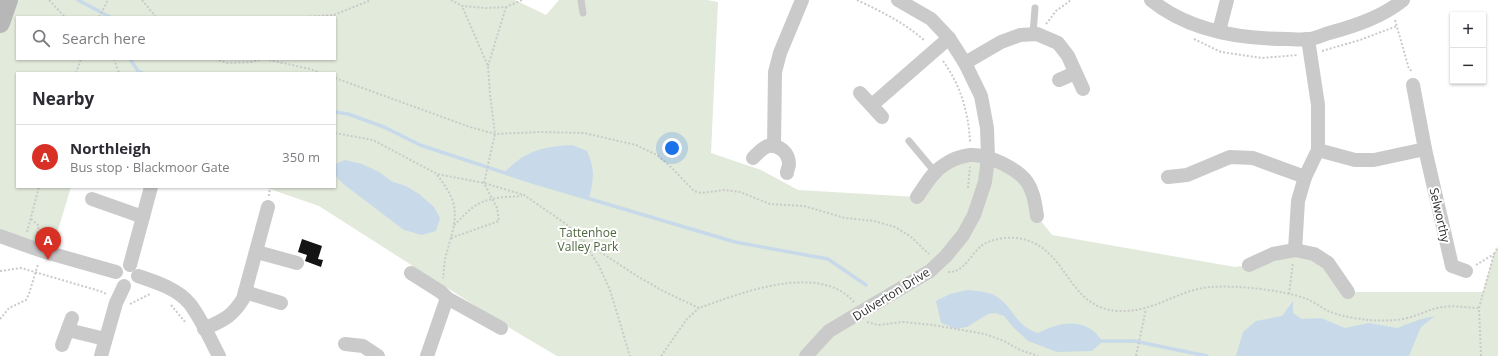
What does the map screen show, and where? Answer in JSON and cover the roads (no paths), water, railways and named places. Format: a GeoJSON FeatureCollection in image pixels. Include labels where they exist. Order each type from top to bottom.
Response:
{"type":"FeatureCollection","features":[{"type":"Feature","properties":{"kind":"street"},"geometry":{"type":"LineString","coordinates":[[774,146],[775,72],[780,53],[802,0]]}},
{"type":"Feature","properties":{"kind":"street"},"geometry":{"type":"LineString","coordinates":[[1151,0],[1164,10],[1197,26],[1268,39],[1308,39],[1353,26],[1392,9],[1403,0]]}},
{"type":"Feature","properties":{"kind":"street"},"geometry":{"type":"LineString","coordinates":[[1219,31],[1227,0]]}},
{"type":"Feature","properties":{"kind":"street","name":"Dulverton Drive"},"geometry":{"type":"LineString","coordinates":[[806,356],[829,331],[930,271],[946,256],[963,235],[974,215],[985,182],[988,158],[987,128],[981,96],[965,63],[949,38],[931,19],[907,2]]}},
{"type":"Feature","properties":{"kind":"street"},"geometry":{"type":"LineString","coordinates":[[965,63],[1001,42],[1020,35],[1035,34],[1058,43],[1068,56],[1083,89]]}},
{"type":"Feature","properties":{"kind":"street"},"geometry":{"type":"LineString","coordinates":[[872,105],[949,38]]}},
{"type":"Feature","properties":{"kind":"street"},"geometry":{"type":"LineString","coordinates":[[1295,250],[1298,201],[1305,177],[1318,150],[1318,105],[1308,39]]}},
{"type":"Feature","properties":{"kind":"street"},"geometry":{"type":"LineString","coordinates":[[1059,80],[1075,73]]}},
{"type":"Feature","properties":{"kind":"street","name":"Selworthy"},"geometry":{"type":"LineString","coordinates":[[1413,85],[1425,149],[1452,266],[1466,271]]}},
{"type":"Feature","properties":{"kind":"street"},"geometry":{"type":"LineString","coordinates":[[860,93],[882,117]]}},
{"type":"Feature","properties":{"kind":"street"},"geometry":{"type":"LineString","coordinates":[[752,158],[766,146],[781,148],[787,154],[789,164],[787,173]]}},
{"type":"Feature","properties":{"kind":"street"},"geometry":{"type":"LineString","coordinates":[[1318,150],[1355,160],[1374,160],[1425,149]]}},
{"type":"Feature","properties":{"kind":"street"},"geometry":{"type":"LineString","coordinates":[[917,198],[935,172],[944,164],[970,155],[988,158],[1011,168],[1026,181],[1034,195],[1037,216]]}},
{"type":"Feature","properties":{"kind":"street"},"geometry":{"type":"LineString","coordinates":[[1168,177],[1187,175],[1230,157],[1253,158],[1305,177]]}},
{"type":"Feature","properties":{"kind":"street"},"geometry":{"type":"LineString","coordinates":[[130,264],[151,188]]}},
{"type":"Feature","properties":{"kind":"street"},"geometry":{"type":"LineString","coordinates":[[92,199],[107,211],[143,217]]}},
{"type":"Feature","properties":{"kind":"street"},"geometry":{"type":"LineString","coordinates":[[204,328],[230,316],[239,305],[245,292],[268,207]]}},
{"type":"Feature","properties":{"kind":"street"},"geometry":{"type":"LineString","coordinates":[[0,236],[42,251],[116,272]]}},
{"type":"Feature","properties":{"kind":"street"},"geometry":{"type":"LineString","coordinates":[[1249,265],[1273,254],[1295,250],[1314,254],[1328,263],[1348,292]]}},
{"type":"Feature","properties":{"kind":"street"},"geometry":{"type":"LineString","coordinates":[[256,252],[297,263]]}},
{"type":"Feature","properties":{"kind":"street"},"geometry":{"type":"LineString","coordinates":[[130,264],[138,271],[138,276],[134,285],[124,286],[117,282],[116,272],[120,266],[130,264]]}},
{"type":"Feature","properties":{"kind":"street"},"geometry":{"type":"LineString","coordinates":[[411,273],[444,295],[501,328]]}},
{"type":"Feature","properties":{"kind":"street"},"geometry":{"type":"LineString","coordinates":[[138,276],[161,284],[174,291],[189,303],[219,356]]}},
{"type":"Feature","properties":{"kind":"street"},"geometry":{"type":"LineString","coordinates":[[101,356],[116,303],[124,286]]}},
{"type":"Feature","properties":{"kind":"street"},"geometry":{"type":"LineString","coordinates":[[245,292],[281,303]]}},
{"type":"Feature","properties":{"kind":"street"},"geometry":{"type":"LineString","coordinates":[[427,356],[444,295]]}},
{"type":"Feature","properties":{"kind":"street"},"geometry":{"type":"LineString","coordinates":[[62,345],[70,324],[105,339]]}},
{"type":"Feature","properties":{"kind":"street"},"geometry":{"type":"LineString","coordinates":[[345,344],[363,346],[378,356]]}},
{"type":"Feature","properties":{"kind":"lane"},"geometry":{"type":"LineString","coordinates":[[581,0],[584,13]]}},
{"type":"Feature","properties":{"kind":"lane"},"geometry":{"type":"LineString","coordinates":[[1035,8],[1035,34]]}},
{"type":"Feature","properties":{"kind":"lane"},"geometry":{"type":"LineString","coordinates":[[909,140],[935,172]]}},
{"type":"Feature","properties":{"kind":"water"},"geometry":{"type":"Polygon","coordinates":[[[572,145],[587,151],[590,157],[593,174],[589,199],[504,173],[520,159],[535,151],[552,147],[572,145]]]}},
{"type":"Feature","properties":{"kind":"water"},"geometry":{"type":"Polygon","coordinates":[[[345,160],[362,164],[379,172],[391,181],[406,186],[419,194],[434,207],[440,218],[436,231],[422,235],[404,230],[340,181],[336,175],[336,164],[345,160]]]}},
{"type":"Feature","properties":{"kind":"water"},"geometry":{"type":"Polygon","coordinates":[[[967,290],[993,294],[1005,304],[1025,327],[1038,333],[1057,325],[1078,324],[1093,331],[1103,341],[1092,351],[1057,352],[1028,341],[1004,316],[995,313],[988,314],[967,327],[955,329],[941,323],[936,301],[950,294],[967,290]]]}},
{"type":"Feature","properties":{"kind":"water"},"geometry":{"type":"Polygon","coordinates":[[[1293,301],[1293,313],[1302,319],[1321,318],[1345,328],[1369,323],[1397,328],[1421,319],[1435,316],[1421,327],[1409,356],[1236,356],[1243,332],[1256,321],[1282,316],[1293,301]]]}},
{"type":"Feature","properties":{"kind":"waterway"},"geometry":{"type":"LineString","coordinates":[[78,0],[108,16]]}},
{"type":"Feature","properties":{"kind":"waterway"},"geometry":{"type":"LineString","coordinates":[[131,60],[138,71],[140,72]]}},
{"type":"Feature","properties":{"kind":"waterway"},"geometry":{"type":"LineString","coordinates":[[336,112],[348,114],[384,127],[420,145],[526,180],[735,242],[828,259],[866,285]]}},
{"type":"Feature","properties":{"kind":"waterway"},"geometry":{"type":"LineString","coordinates":[[1100,341],[1134,341],[1207,356]]}},
{"type":"Feature","properties":{"kind":"place","name":"Northleigh"},"geometry":{"type":"Point","coordinates":[48,260]}},
{"type":"Feature","properties":{"kind":"park label","name":"Tattenhoe Valley Park"},"geometry":{"type":"Point","coordinates":[588,239]}}]}
